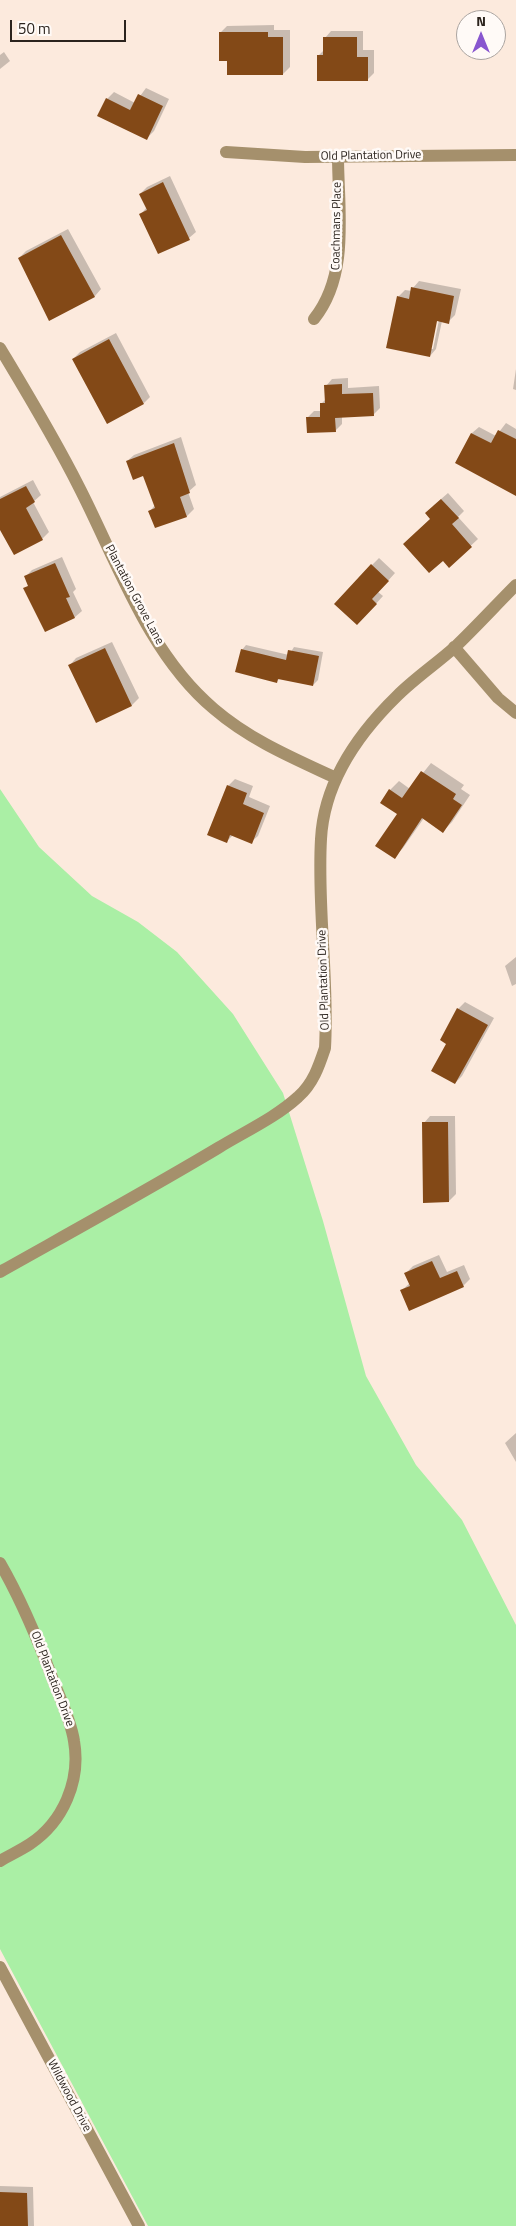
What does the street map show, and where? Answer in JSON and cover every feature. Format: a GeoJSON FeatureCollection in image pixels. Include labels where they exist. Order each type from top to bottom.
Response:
{"type":"FeatureCollection","features":[{"type":"Feature","properties":{"kind":"street","name":"Old Plantation Drive"},"geometry":{"type":"LineString","coordinates":[[226,152],[305,157],[516,155]]}},
{"type":"Feature","properties":{"kind":"street","name":"Coachmans Place"},"geometry":{"type":"LineString","coordinates":[[314,319],[329,297],[336,279],[339,259],[338,156]]}},
{"type":"Feature","properties":{"kind":"street","name":"Plantation Grove Lane"},"geometry":{"type":"LineString","coordinates":[[0,348],[79,486],[110,553],[151,631],[172,665],[188,685],[213,709],[242,731],[272,748],[336,778]]}},
{"type":"Feature","properties":{"kind":"street","name":"Old Plantation Drive"},"geometry":{"type":"LineString","coordinates":[[0,1272],[202,1158],[284,1108],[299,1097],[311,1082],[320,1066],[325,1048],[321,838],[329,795],[336,778],[347,755],[364,731],[398,695],[454,647],[516,585]]}},
{"type":"Feature","properties":{"kind":"street"},"geometry":{"type":"LineString","coordinates":[[454,647],[498,698],[516,713]]}},
{"type":"Feature","properties":{"kind":"street","name":"Old Plantation Drive"},"geometry":{"type":"LineString","coordinates":[[0,1563],[21,1599],[42,1650],[71,1727],[76,1757],[72,1786],[60,1813],[51,1825],[29,1845],[0,1860]]}},
{"type":"Feature","properties":{"kind":"street","name":"Wildwood Drive"},"geometry":{"type":"LineString","coordinates":[[0,1967],[139,2226]]}},
{"type":"Feature","properties":{"kind":"green space"},"geometry":{"type":"Polygon","coordinates":[[[0,789],[39,847],[92,896],[138,922],[177,952],[233,1014],[283,1093],[323,1221],[366,1376],[416,1465],[462,1520],[516,1625],[516,2226],[148,2226],[0,1949],[0,789]]]}},
{"type":"Feature","properties":{"kind":"building"},"geometry":{"type":"Polygon","coordinates":[[[219,32],[268,32],[268,37],[283,37],[283,75],[227,75],[227,61],[219,61],[219,32]]]}},
{"type":"Feature","properties":{"kind":"building"},"geometry":{"type":"Polygon","coordinates":[[[323,37],[357,37],[357,57],[368,57],[368,81],[317,81],[317,55],[323,55],[323,37]]]}},
{"type":"Feature","properties":{"kind":"building"},"geometry":{"type":"Polygon","coordinates":[[[138,94],[163,106],[147,140],[97,116],[106,98],[130,110],[138,94]]]}},
{"type":"Feature","properties":{"kind":"building"},"geometry":{"type":"Polygon","coordinates":[[[163,182],[190,240],[158,254],[139,214],[147,210],[139,194],[163,182]]]}},
{"type":"Feature","properties":{"kind":"building"},"geometry":{"type":"Polygon","coordinates":[[[61,235],[95,297],[49,321],[18,258],[61,235]]]}},
{"type":"Feature","properties":{"kind":"building"},"geometry":{"type":"Polygon","coordinates":[[[411,287],[454,296],[449,324],[437,321],[430,357],[386,348],[397,296],[409,299],[411,287]]]}},
{"type":"Feature","properties":{"kind":"building"},"geometry":{"type":"Polygon","coordinates":[[[109,339],[144,404],[107,424],[72,359],[109,339]]]}},
{"type":"Feature","properties":{"kind":"building"},"geometry":{"type":"Polygon","coordinates":[[[342,384],[342,394],[373,393],[374,416],[335,418],[336,432],[307,433],[306,417],[320,417],[320,403],[325,403],[324,385],[342,384]]]}},
{"type":"Feature","properties":{"kind":"building"},"geometry":{"type":"Polygon","coordinates":[[[498,430],[516,439],[516,496],[455,463],[471,433],[491,443],[498,430]]]}},
{"type":"Feature","properties":{"kind":"building"},"geometry":{"type":"Polygon","coordinates":[[[174,443],[190,493],[180,497],[187,517],[155,528],[148,511],[155,508],[143,476],[133,480],[126,461],[174,443]]]}},
{"type":"Feature","properties":{"kind":"building"},"geometry":{"type":"Polygon","coordinates":[[[26,486],[35,502],[26,508],[43,540],[14,555],[0,530],[0,499],[26,486]]]}},
{"type":"Feature","properties":{"kind":"building"},"geometry":{"type":"Polygon","coordinates":[[[441,499],[459,518],[452,524],[472,547],[449,568],[443,561],[429,573],[403,544],[430,519],[425,513],[441,499]]]}},
{"type":"Feature","properties":{"kind":"building"},"geometry":{"type":"Polygon","coordinates":[[[55,563],[70,597],[66,598],[75,618],[45,632],[23,588],[28,586],[24,576],[55,563]]]}},
{"type":"Feature","properties":{"kind":"building"},"geometry":{"type":"Polygon","coordinates":[[[371,564],[389,581],[372,599],[377,604],[357,625],[334,604],[371,564]]]}},
{"type":"Feature","properties":{"kind":"building"},"geometry":{"type":"Polygon","coordinates":[[[105,648],[132,706],[96,723],[68,665],[105,648]]]}},
{"type":"Feature","properties":{"kind":"building"},"geometry":{"type":"Polygon","coordinates":[[[241,649],[286,660],[288,650],[319,656],[313,686],[278,679],[277,683],[235,672],[241,649]]]}},
{"type":"Feature","properties":{"kind":"building"},"geometry":{"type":"Polygon","coordinates":[[[421,771],[456,794],[453,799],[462,805],[443,833],[422,818],[395,859],[375,846],[397,814],[380,803],[389,789],[402,798],[421,771]]]}},
{"type":"Feature","properties":{"kind":"building"},"geometry":{"type":"Polygon","coordinates":[[[227,785],[247,793],[243,804],[264,813],[252,844],[230,835],[227,843],[207,835],[227,785]]]}},
{"type":"Feature","properties":{"kind":"building"},"geometry":{"type":"Polygon","coordinates":[[[457,1008],[488,1025],[455,1084],[431,1071],[446,1044],[440,1040],[457,1008]]]}},
{"type":"Feature","properties":{"kind":"building"},"geometry":{"type":"Polygon","coordinates":[[[422,1122],[448,1122],[449,1202],[423,1203],[422,1122]]]}},
{"type":"Feature","properties":{"kind":"building"},"geometry":{"type":"Polygon","coordinates":[[[432,1261],[440,1278],[457,1271],[464,1287],[409,1311],[400,1290],[410,1286],[404,1273],[432,1261]]]}},
{"type":"Feature","properties":{"kind":"building"},"geometry":{"type":"Polygon","coordinates":[[[0,2192],[27,2193],[28,2226],[0,2226],[0,2192]]]}}]}
